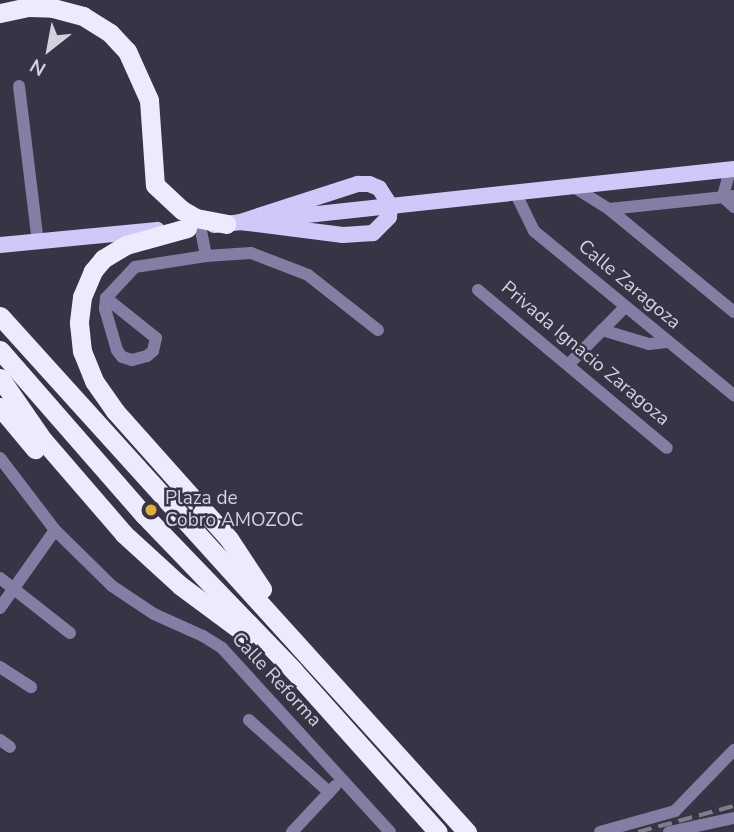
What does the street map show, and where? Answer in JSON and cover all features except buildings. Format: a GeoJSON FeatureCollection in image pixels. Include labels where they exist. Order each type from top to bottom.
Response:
{"type":"FeatureCollection","features":[{"type":"Feature","properties":{"kind":"highway"},"geometry":{"type":"LineString","coordinates":[[0,12],[29,6],[53,8],[83,16],[110,33],[128,51],[149,100],[155,185],[182,210],[196,218],[233,223]]}},
{"type":"Feature","properties":{"kind":"highway"},"geometry":{"type":"LineString","coordinates":[[193,227],[126,245],[103,259],[93,271],[82,297],[79,323],[82,351],[94,381],[115,411],[229,539],[278,613],[326,677]]}},
{"type":"Feature","properties":{"kind":"highway"},"geometry":{"type":"LineString","coordinates":[[6,323],[31,363],[85,435],[264,625],[326,677]]}},
{"type":"Feature","properties":{"kind":"highway"},"geometry":{"type":"LineString","coordinates":[[6,323],[467,832]]}},
{"type":"Feature","properties":{"kind":"highway"},"geometry":{"type":"LineString","coordinates":[[0,350],[144,515],[293,670],[438,832]]}},
{"type":"Feature","properties":{"kind":"highway"},"geometry":{"type":"LineString","coordinates":[[0,362],[189,574],[293,670]]}},
{"type":"Feature","properties":{"kind":"highway"},"geometry":{"type":"LineString","coordinates":[[0,377],[133,527],[185,580],[293,670]]}},
{"type":"Feature","properties":{"kind":"highway"},"geometry":{"type":"LineString","coordinates":[[0,377],[43,440],[124,534],[181,586]]}},
{"type":"Feature","properties":{"kind":"highway"},"geometry":{"type":"LineString","coordinates":[[0,407],[116,542],[181,586],[293,670]]}},
{"type":"Feature","properties":{"kind":"main road"},"geometry":{"type":"LineString","coordinates":[[0,245],[732,170]]}},
{"type":"Feature","properties":{"kind":"main road"},"geometry":{"type":"LineString","coordinates":[[358,184],[379,188],[390,205],[389,217],[382,228],[362,236],[233,223],[358,184]]}},
{"type":"Feature","properties":{"kind":"street"},"geometry":{"type":"LineString","coordinates":[[19,86],[38,242]]}},
{"type":"Feature","properties":{"kind":"street"},"geometry":{"type":"LineString","coordinates":[[732,170],[729,196],[734,208]]}},
{"type":"Feature","properties":{"kind":"street"},"geometry":{"type":"LineString","coordinates":[[572,186],[609,209],[734,312]]}},
{"type":"Feature","properties":{"kind":"street","name":"Calle Zaragoza"},"geometry":{"type":"LineString","coordinates":[[515,192],[534,231],[734,395]]}},
{"type":"Feature","properties":{"kind":"street"},"geometry":{"type":"LineString","coordinates":[[609,209],[729,196]]}},
{"type":"Feature","properties":{"kind":"street"},"geometry":{"type":"LineString","coordinates":[[193,227],[206,256]]}},
{"type":"Feature","properties":{"kind":"street"},"geometry":{"type":"LineString","coordinates":[[106,298],[156,338],[148,356],[132,360],[122,357],[117,350],[105,309],[106,298],[135,267],[146,263],[240,251],[308,275],[378,331]]}},
{"type":"Feature","properties":{"kind":"street","name":"Privada Ignacio Zaragoza"},"geometry":{"type":"LineString","coordinates":[[478,290],[667,448]]}},
{"type":"Feature","properties":{"kind":"street"},"geometry":{"type":"LineString","coordinates":[[569,364],[624,307]]}},
{"type":"Feature","properties":{"kind":"street"},"geometry":{"type":"LineString","coordinates":[[602,330],[649,344],[667,342]]}},
{"type":"Feature","properties":{"kind":"street","name":"Calle Reforma"},"geometry":{"type":"LineString","coordinates":[[0,458],[55,530],[130,600],[222,648],[390,832]]}},
{"type":"Feature","properties":{"kind":"street"},"geometry":{"type":"LineString","coordinates":[[0,608],[55,530]]}},
{"type":"Feature","properties":{"kind":"street"},"geometry":{"type":"LineString","coordinates":[[0,578],[70,634]]}},
{"type":"Feature","properties":{"kind":"street"},"geometry":{"type":"LineString","coordinates":[[0,667],[31,687]]}},
{"type":"Feature","properties":{"kind":"street"},"geometry":{"type":"LineString","coordinates":[[249,720],[329,792]]}},
{"type":"Feature","properties":{"kind":"street"},"geometry":{"type":"LineString","coordinates":[[600,832],[675,811],[734,750]]}},
{"type":"Feature","properties":{"kind":"street"},"geometry":{"type":"LineString","coordinates":[[292,832],[342,779]]}},
{"type":"Feature","properties":{"kind":"street"},"geometry":{"type":"LineString","coordinates":[[669,832],[734,818]]}},
{"type":"Feature","properties":{"kind":"railway"},"geometry":{"type":"LineString","coordinates":[[638,832],[734,806]]}},
{"type":"Feature","properties":{"kind":"place","name":"Plaza de Cobro AMOZOC"},"geometry":{"type":"Point","coordinates":[151,510]}}]}
